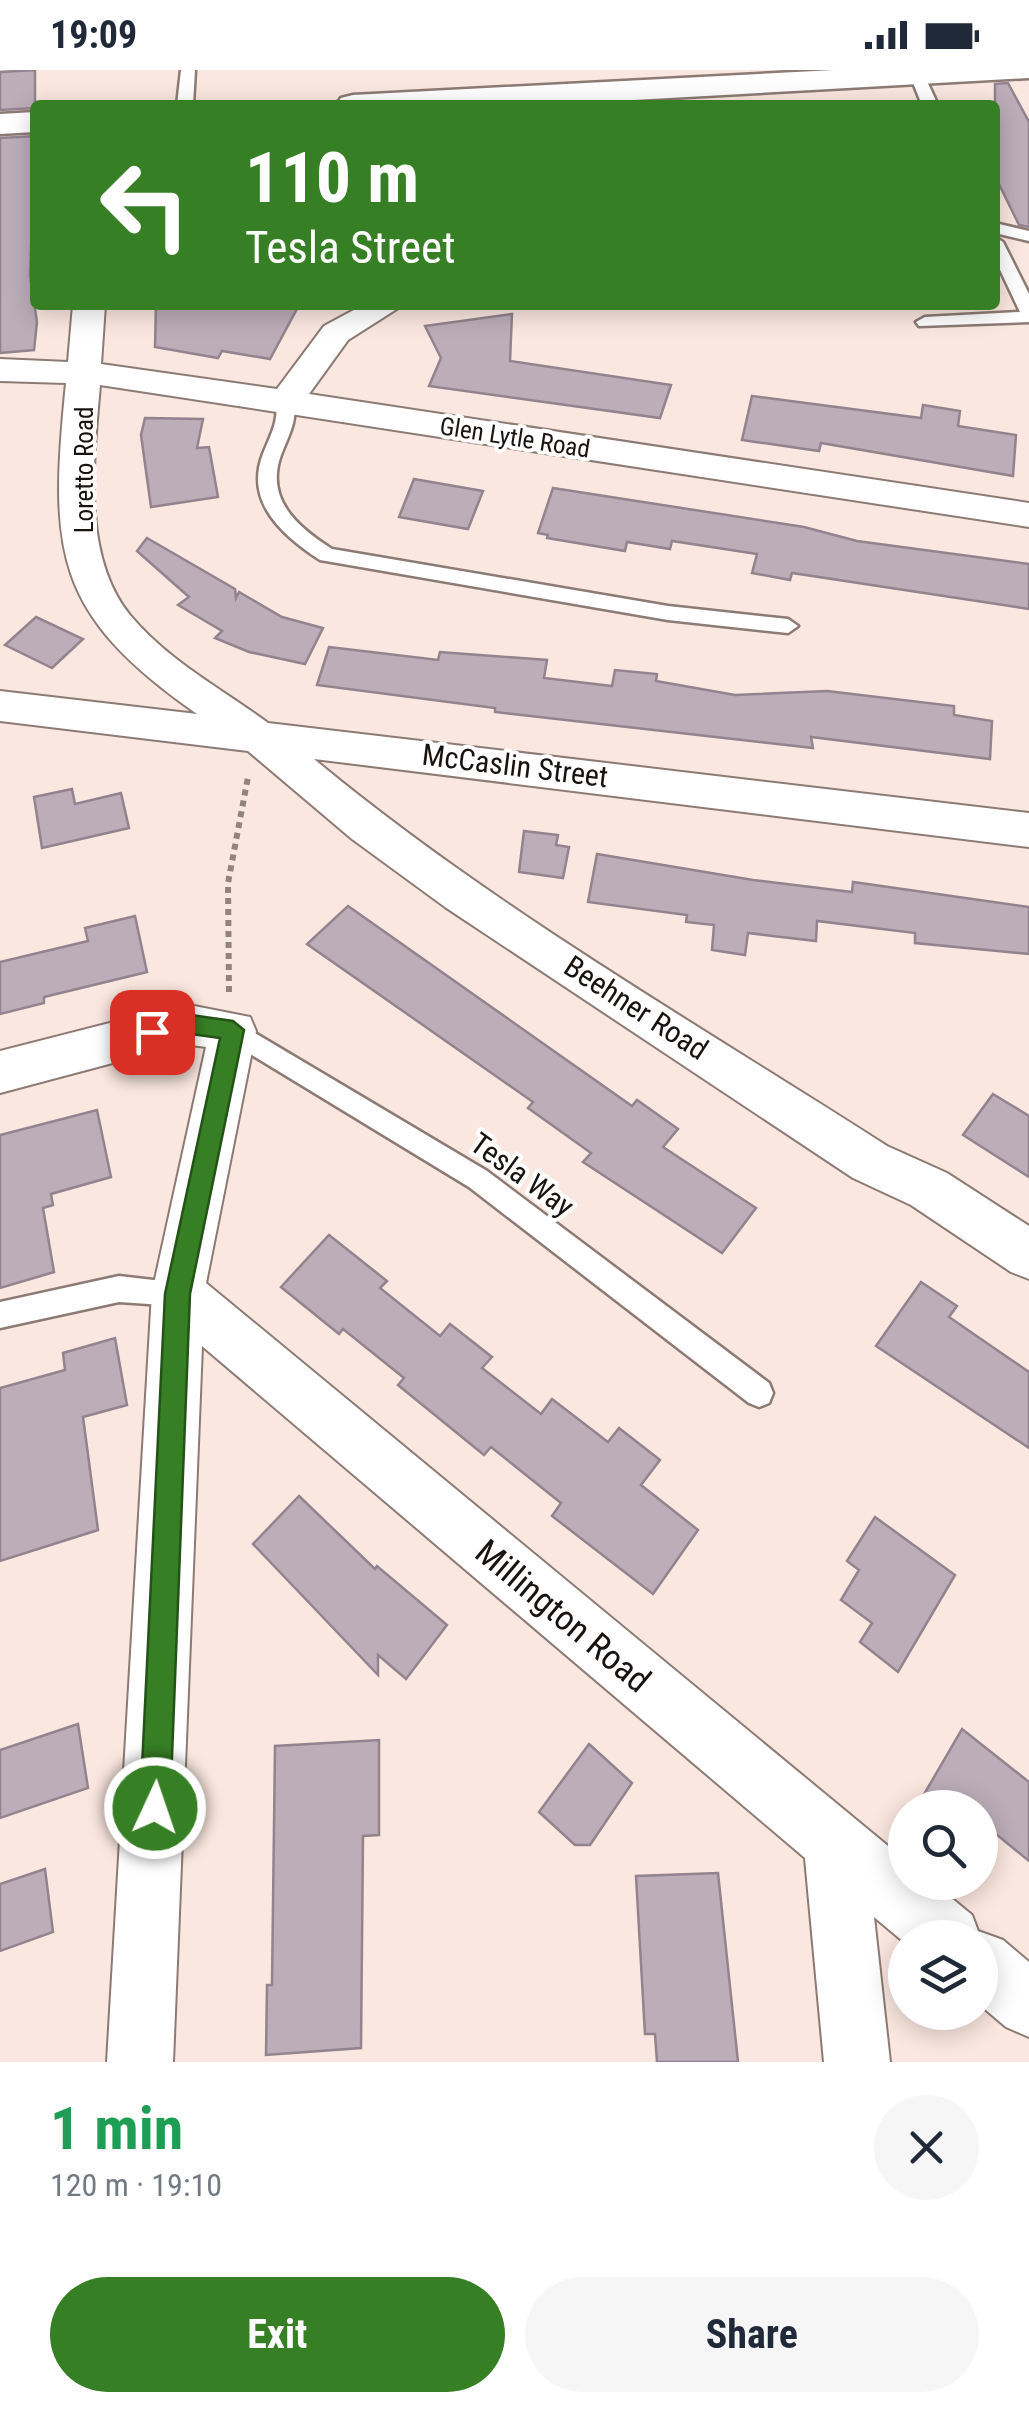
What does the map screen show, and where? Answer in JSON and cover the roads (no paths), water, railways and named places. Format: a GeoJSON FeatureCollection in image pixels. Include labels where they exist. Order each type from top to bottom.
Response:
{"type":"FeatureCollection","features":[{"type":"Feature","properties":{"kind":"street"},"geometry":{"type":"LineString","coordinates":[[439,100],[878,74],[923,90],[1022,70]]}},
{"type":"Feature","properties":{"kind":"street"},"geometry":{"type":"LineString","coordinates":[[0,124],[30,122]]}},
{"type":"Feature","properties":{"kind":"street","name":"Loretto Road"},"geometry":{"type":"LineString","coordinates":[[89,310],[80,526],[90,579],[118,623],[155,664],[255,751]]}},
{"type":"Feature","properties":{"kind":"street"},"geometry":{"type":"LineString","coordinates":[[285,402],[336,333],[378,310]]}},
{"type":"Feature","properties":{"kind":"street","name":"Glen Lytle Road"},"geometry":{"type":"LineString","coordinates":[[0,370],[86,373],[1029,515]]}},
{"type":"Feature","properties":{"kind":"street","name":"McCaslin Street"},"geometry":{"type":"LineString","coordinates":[[0,706],[255,751],[1029,830]]}},
{"type":"Feature","properties":{"kind":"street","name":"Beehner Road"},"geometry":{"type":"LineString","coordinates":[[255,751],[402,854],[870,1162],[929,1189],[1029,1255]]}},
{"type":"Feature","properties":{"kind":"street"},"geometry":{"type":"LineString","coordinates":[[0,1072],[184,1024],[232,1017],[178,1294],[140,2062]]}},
{"type":"Feature","properties":{"kind":"street","name":"Millington Road"},"geometry":{"type":"LineString","coordinates":[[178,1294],[927,1920]]}},
{"type":"Feature","properties":{"kind":"street"},"geometry":{"type":"LineString","coordinates":[[835,1843],[857,2062]]}},
{"type":"Feature","properties":{"kind":"street"},"geometry":{"type":"LineString","coordinates":[[998,1978],[1029,2004]]}},
{"type":"Feature","properties":{"kind":"lane"},"geometry":{"type":"LineString","coordinates":[[185,100],[188,70]]}},
{"type":"Feature","properties":{"kind":"lane"},"geometry":{"type":"LineString","coordinates":[[1000,229],[1029,236]]}},
{"type":"Feature","properties":{"kind":"lane"},"geometry":{"type":"LineString","coordinates":[[925,322],[1029,315],[1000,253]]}},
{"type":"Feature","properties":{"kind":"lane"},"geometry":{"type":"LineString","coordinates":[[285,402],[289,417],[269,460],[268,483],[275,514],[293,535],[328,555],[668,613],[788,626]]}},
{"type":"Feature","properties":{"kind":"lane","name":"Tesla Way"},"geometry":{"type":"LineString","coordinates":[[232,1017],[478,1179],[758,1393]]}},
{"type":"Feature","properties":{"kind":"lane"},"geometry":{"type":"LineString","coordinates":[[0,1314],[119,1289],[178,1294]]}}]}
